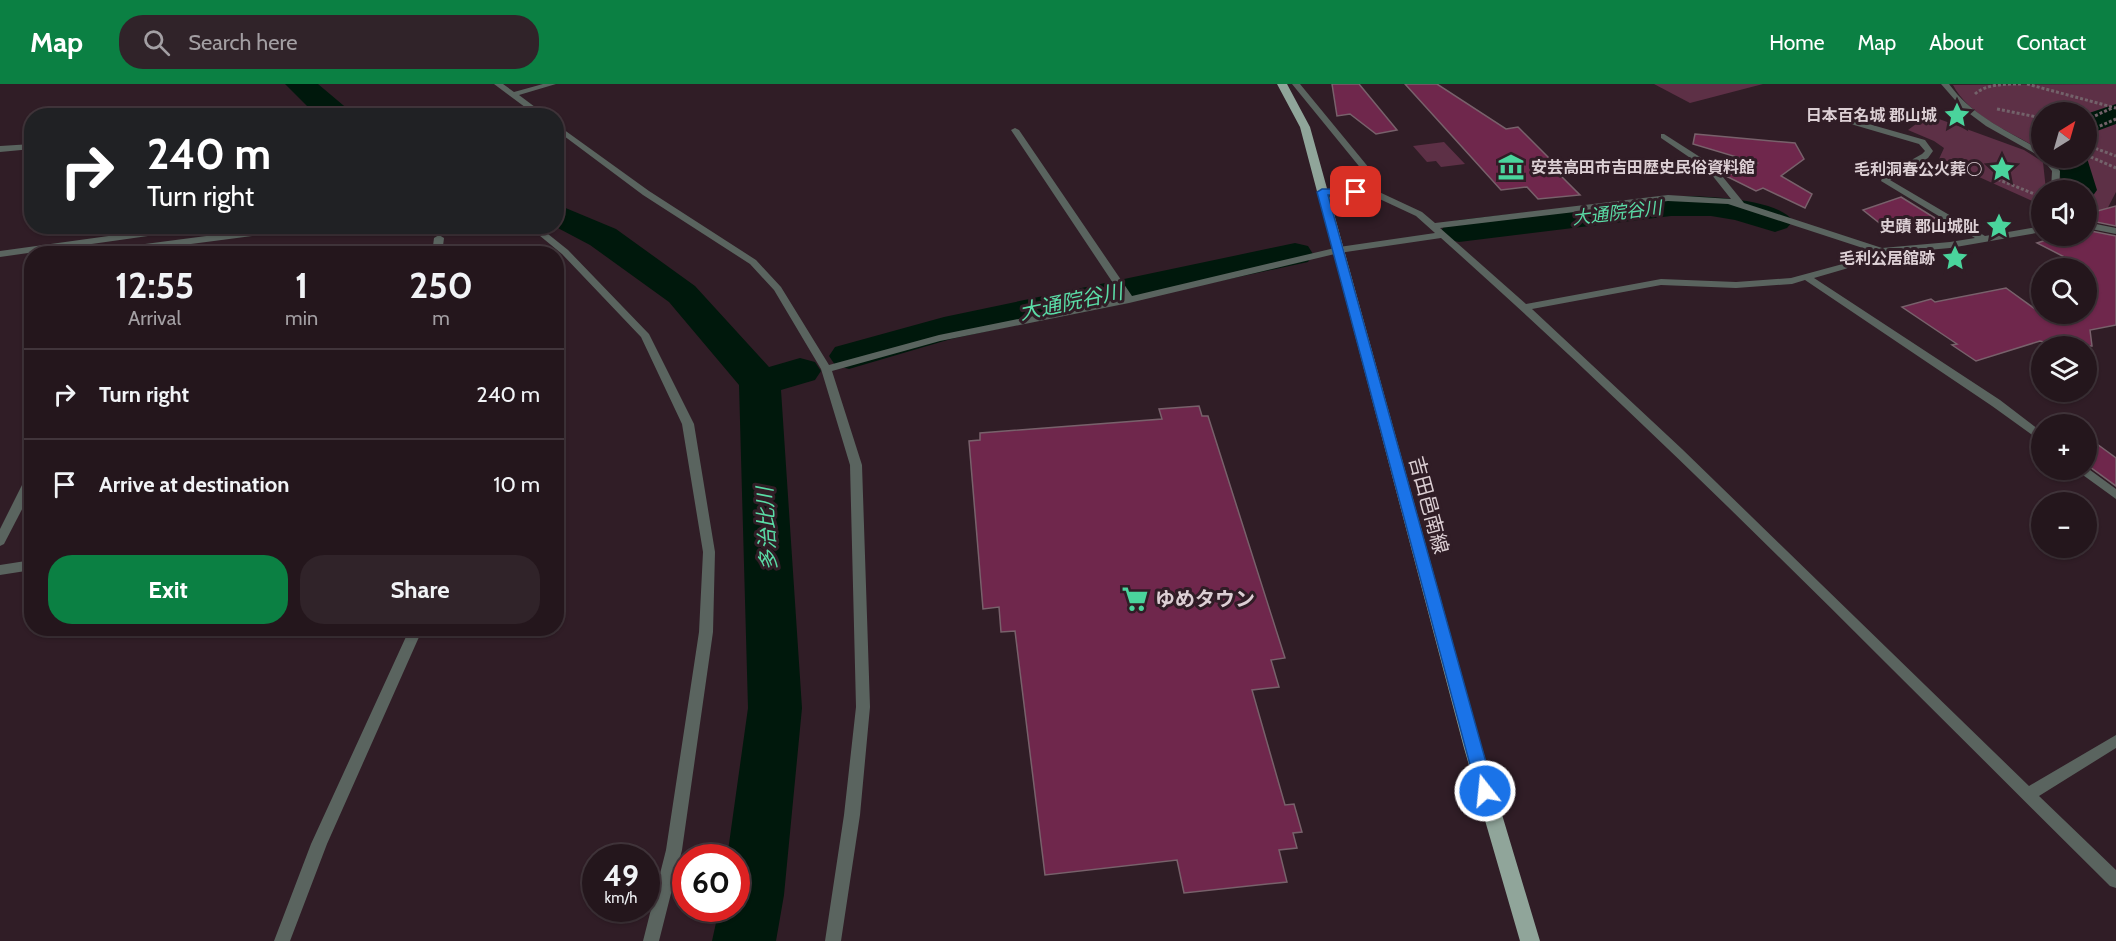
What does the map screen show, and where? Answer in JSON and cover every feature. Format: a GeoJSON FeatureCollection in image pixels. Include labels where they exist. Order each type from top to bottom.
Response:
{"type":"FeatureCollection","features":[{"type":"Feature","properties":{"kind":"main road","name":"吉田邑南線"},"geometry":{"type":"LineString","coordinates":[[1282,84],[1305,127],[1473,748],[1530,941]]}},
{"type":"Feature","properties":{"kind":"street"},"geometry":{"type":"LineString","coordinates":[[498,84],[533,108]]}},
{"type":"Feature","properties":{"kind":"street"},"geometry":{"type":"LineString","coordinates":[[515,94],[552,84]]}},
{"type":"Feature","properties":{"kind":"street"},"geometry":{"type":"LineString","coordinates":[[1296,84],[1371,176],[1373,192]]}},
{"type":"Feature","properties":{"kind":"street"},"geometry":{"type":"LineString","coordinates":[[1945,84],[1954,99],[1978,117],[2031,149]]}},
{"type":"Feature","properties":{"kind":"street"},"geometry":{"type":"LineString","coordinates":[[1823,113],[1922,142],[1929,151],[1925,156],[1885,181],[1982,238]]}},
{"type":"Feature","properties":{"kind":"street"},"geometry":{"type":"LineString","coordinates":[[1015,130],[1129,300]]}},
{"type":"Feature","properties":{"kind":"street"},"geometry":{"type":"LineString","coordinates":[[564,132],[646,192],[753,262],[778,289],[826,369],[856,465],[863,707],[852,815],[833,941]]}},
{"type":"Feature","properties":{"kind":"street"},"geometry":{"type":"LineString","coordinates":[[1664,136],[1711,168],[1740,204]]}},
{"type":"Feature","properties":{"kind":"street"},"geometry":{"type":"LineString","coordinates":[[0,150],[24,147]]}},
{"type":"Feature","properties":{"kind":"street"},"geometry":{"type":"LineString","coordinates":[[1322,192],[1373,192],[1419,214],[1524,307],[1678,452],[2116,881]]}},
{"type":"Feature","properties":{"kind":"street"},"geometry":{"type":"LineString","coordinates":[[1432,226],[1668,198],[1729,201],[1881,251]]}},
{"type":"Feature","properties":{"kind":"street"},"geometry":{"type":"LineString","coordinates":[[2097,227],[2116,231]]}},
{"type":"Feature","properties":{"kind":"street"},"geometry":{"type":"LineString","coordinates":[[1524,307],[1661,282],[1736,285],[1792,281],[1842,267],[1881,251],[1950,245],[2031,231]]}},
{"type":"Feature","properties":{"kind":"street"},"geometry":{"type":"LineString","coordinates":[[51,246],[128,234]]}},
{"type":"Feature","properties":{"kind":"street"},"geometry":{"type":"LineString","coordinates":[[170,246],[252,234]]}},
{"type":"Feature","properties":{"kind":"street"},"geometry":{"type":"LineString","coordinates":[[542,234],[557,246]]}},
{"type":"Feature","properties":{"kind":"street"},"geometry":{"type":"LineString","coordinates":[[826,369],[939,338],[1129,300],[1339,250],[1442,235]]}},
{"type":"Feature","properties":{"kind":"street"},"geometry":{"type":"LineString","coordinates":[[438,246],[439,238]]}},
{"type":"Feature","properties":{"kind":"street"},"geometry":{"type":"LineString","coordinates":[[0,254],[24,250]]}},
{"type":"Feature","properties":{"kind":"street"},"geometry":{"type":"LineString","coordinates":[[564,251],[645,336],[688,424],[709,552],[706,632],[674,850],[651,941]]}},
{"type":"Feature","properties":{"kind":"street"},"geometry":{"type":"LineString","coordinates":[[1806,277],[1996,403],[2031,430]]}},
{"type":"Feature","properties":{"kind":"street"},"geometry":{"type":"LineString","coordinates":[[2096,480],[2116,495]]}},
{"type":"Feature","properties":{"kind":"street"},"geometry":{"type":"LineString","coordinates":[[0,541],[24,493]]}},
{"type":"Feature","properties":{"kind":"street"},"geometry":{"type":"LineString","coordinates":[[0,570],[24,566]]}},
{"type":"Feature","properties":{"kind":"street"},"geometry":{"type":"LineString","coordinates":[[282,941],[319,844],[413,636]]}},
{"type":"Feature","properties":{"kind":"street"},"geometry":{"type":"LineString","coordinates":[[2027,795],[2116,741]]}},
{"type":"Feature","properties":{"kind":"path"},"geometry":{"type":"LineString","coordinates":[[1974,96],[1979,89],[1992,84],[2021,84]]}},
{"type":"Feature","properties":{"kind":"path"},"geometry":{"type":"LineString","coordinates":[[2027,84],[2115,108]]}},
{"type":"Feature","properties":{"kind":"path"},"geometry":{"type":"LineString","coordinates":[[1990,106],[2031,115]]}},
{"type":"Feature","properties":{"kind":"path"},"geometry":{"type":"LineString","coordinates":[[2097,115],[2115,108]]}},
{"type":"Feature","properties":{"kind":"path"},"geometry":{"type":"LineString","coordinates":[[2097,129],[2116,119]]}},
{"type":"Feature","properties":{"kind":"path"},"geometry":{"type":"LineString","coordinates":[[2097,149],[2116,156]]}},
{"type":"Feature","properties":{"kind":"path"},"geometry":{"type":"LineString","coordinates":[[2097,160],[2116,168]]}},
{"type":"Feature","properties":{"kind":"path"},"geometry":{"type":"LineString","coordinates":[[2004,173],[1997,179],[2031,193]]}},
{"type":"Feature","properties":{"kind":"shaded area"},"geometry":{"type":"Polygon","coordinates":[[[1654,84],[1763,84],[1690,103],[1654,84]]]}},
{"type":"Feature","properties":{"kind":"shaded area"},"geometry":{"type":"Polygon","coordinates":[[[2116,84],[2116,192],[2102,219],[2097,218],[2097,180],[2063,180],[2060,168],[2097,168],[2097,102],[2031,102],[2031,145],[1980,115],[1960,96],[1953,85],[2116,84]]]}},
{"type":"Feature","properties":{"kind":"shaded area"},"geometry":{"type":"Polygon","coordinates":[[[1928,115],[2024,150],[2031,154],[2031,168],[2044,168],[2045,180],[2031,180],[2031,200],[1939,159],[1944,148],[1908,130],[1928,115]]]}},
{"type":"Feature","properties":{"kind":"shaded area"},"geometry":{"type":"Polygon","coordinates":[[[1444,142],[1465,164],[1441,167],[1436,161],[1427,162],[1413,146],[1444,142]]]}},
{"type":"Feature","properties":{"kind":"building"},"geometry":{"type":"Polygon","coordinates":[[[1332,84],[1359,84],[1397,130],[1376,134],[1350,114],[1337,116],[1332,84]]]}},
{"type":"Feature","properties":{"kind":"building"},"geometry":{"type":"Polygon","coordinates":[[[1405,84],[1437,84],[1506,129],[1518,127],[1561,170],[1556,171],[1580,195],[1538,199],[1527,187],[1501,190],[1405,84]]]}},
{"type":"Feature","properties":{"kind":"building"},"geometry":{"type":"Polygon","coordinates":[[[1695,134],[1795,143],[1804,159],[1781,176],[1812,194],[1805,208],[1763,188],[1756,191],[1726,176],[1757,163],[1693,144],[1695,134]]]}},
{"type":"Feature","properties":{"kind":"building"},"geometry":{"type":"Polygon","coordinates":[[[1901,197],[1943,223],[1887,229],[1863,210],[1901,197]]]}},
{"type":"Feature","properties":{"kind":"building"},"geometry":{"type":"Polygon","coordinates":[[[2116,206],[2116,226],[2097,222],[2097,211],[2116,206]]]}},
{"type":"Feature","properties":{"kind":"building"},"geometry":{"type":"Polygon","coordinates":[[[2097,232],[2116,236],[2116,325],[2090,330],[2091,336],[2031,336],[2031,344],[1976,361],[1952,345],[1957,344],[1902,307],[1931,299],[1935,302],[2006,288],[2031,306],[2031,324],[2097,324],[2097,258],[2066,258],[2043,246],[2097,246],[2097,232]]]}},
{"type":"Feature","properties":{"kind":"building"},"geometry":{"type":"Polygon","coordinates":[[[1199,406],[1202,416],[1208,416],[1285,658],[1271,660],[1279,687],[1252,690],[1285,805],[1294,804],[1302,832],[1293,833],[1297,848],[1279,850],[1287,882],[1184,893],[1177,860],[1045,875],[1015,631],[1001,632],[999,607],[983,609],[969,441],[980,440],[980,433],[1162,419],[1159,409],[1199,406]]]}},
{"type":"Feature","properties":{"kind":"building"},"geometry":{"type":"Polygon","coordinates":[[[2097,444],[2116,458],[2116,486],[2097,472],[2097,444]]]}},
{"type":"Feature","properties":{"kind":"waterway","name":"多治比川"},"geometry":{"type":"LineString","coordinates":[[300,84],[327,108]]}},
{"type":"Feature","properties":{"kind":"waterway","name":"大通院谷川"},"geometry":{"type":"LineString","coordinates":[[2097,121],[2116,113]]}},
{"type":"Feature","properties":{"kind":"waterway","name":"大通院谷川"},"geometry":{"type":"LineString","coordinates":[[2074,168],[2078,180]]}},
{"type":"Feature","properties":{"kind":"waterway","name":"大通院谷川"},"geometry":{"type":"LineString","coordinates":[[1459,231],[1671,206],[1711,206],[1740,210],[1775,221]]}},
{"type":"Feature","properties":{"kind":"waterway","name":"多治比川"},"geometry":{"type":"LineString","coordinates":[[564,218],[603,237],[682,294],[760,383]]}},
{"type":"Feature","properties":{"kind":"waterway","name":"大通院谷川"},"geometry":{"type":"LineString","coordinates":[[849,356],[944,329],[1295,254]]}},
{"type":"Feature","properties":{"kind":"waterway","name":"大通院谷川"},"geometry":{"type":"LineString","coordinates":[[760,383],[800,371]]}},
{"type":"Feature","properties":{"kind":"waterway","name":"多治比川"},"geometry":{"type":"LineString","coordinates":[[744,941],[753,895],[775,708],[760,383]]}},
{"type":"Feature","properties":{"kind":"place","name":"日本百名城 郡山城"},"geometry":{"type":"Point","coordinates":[1957,115]}},
{"type":"Feature","properties":{"kind":"place","name":"安芸高田市吉田歴史民俗資料館"},"geometry":{"type":"Point","coordinates":[1511,167]}},
{"type":"Feature","properties":{"kind":"place","name":"毛利洞春公火葬○"},"geometry":{"type":"Point","coordinates":[2002,169]}},
{"type":"Feature","properties":{"kind":"place","name":"史蹟 郡山城阯"},"geometry":{"type":"Point","coordinates":[1999,226]}},
{"type":"Feature","properties":{"kind":"place","name":"毛利公居館跡"},"geometry":{"type":"Point","coordinates":[1955,258]}},
{"type":"Feature","properties":{"kind":"place","name":"ゆめタウン"},"geometry":{"type":"Point","coordinates":[1135,599]}},
{"type":"Feature","properties":{"kind":"route"},"geometry":{"type":"LineString","coordinates":[[1356,192],[1322,192],[1485,791]]}}]}
